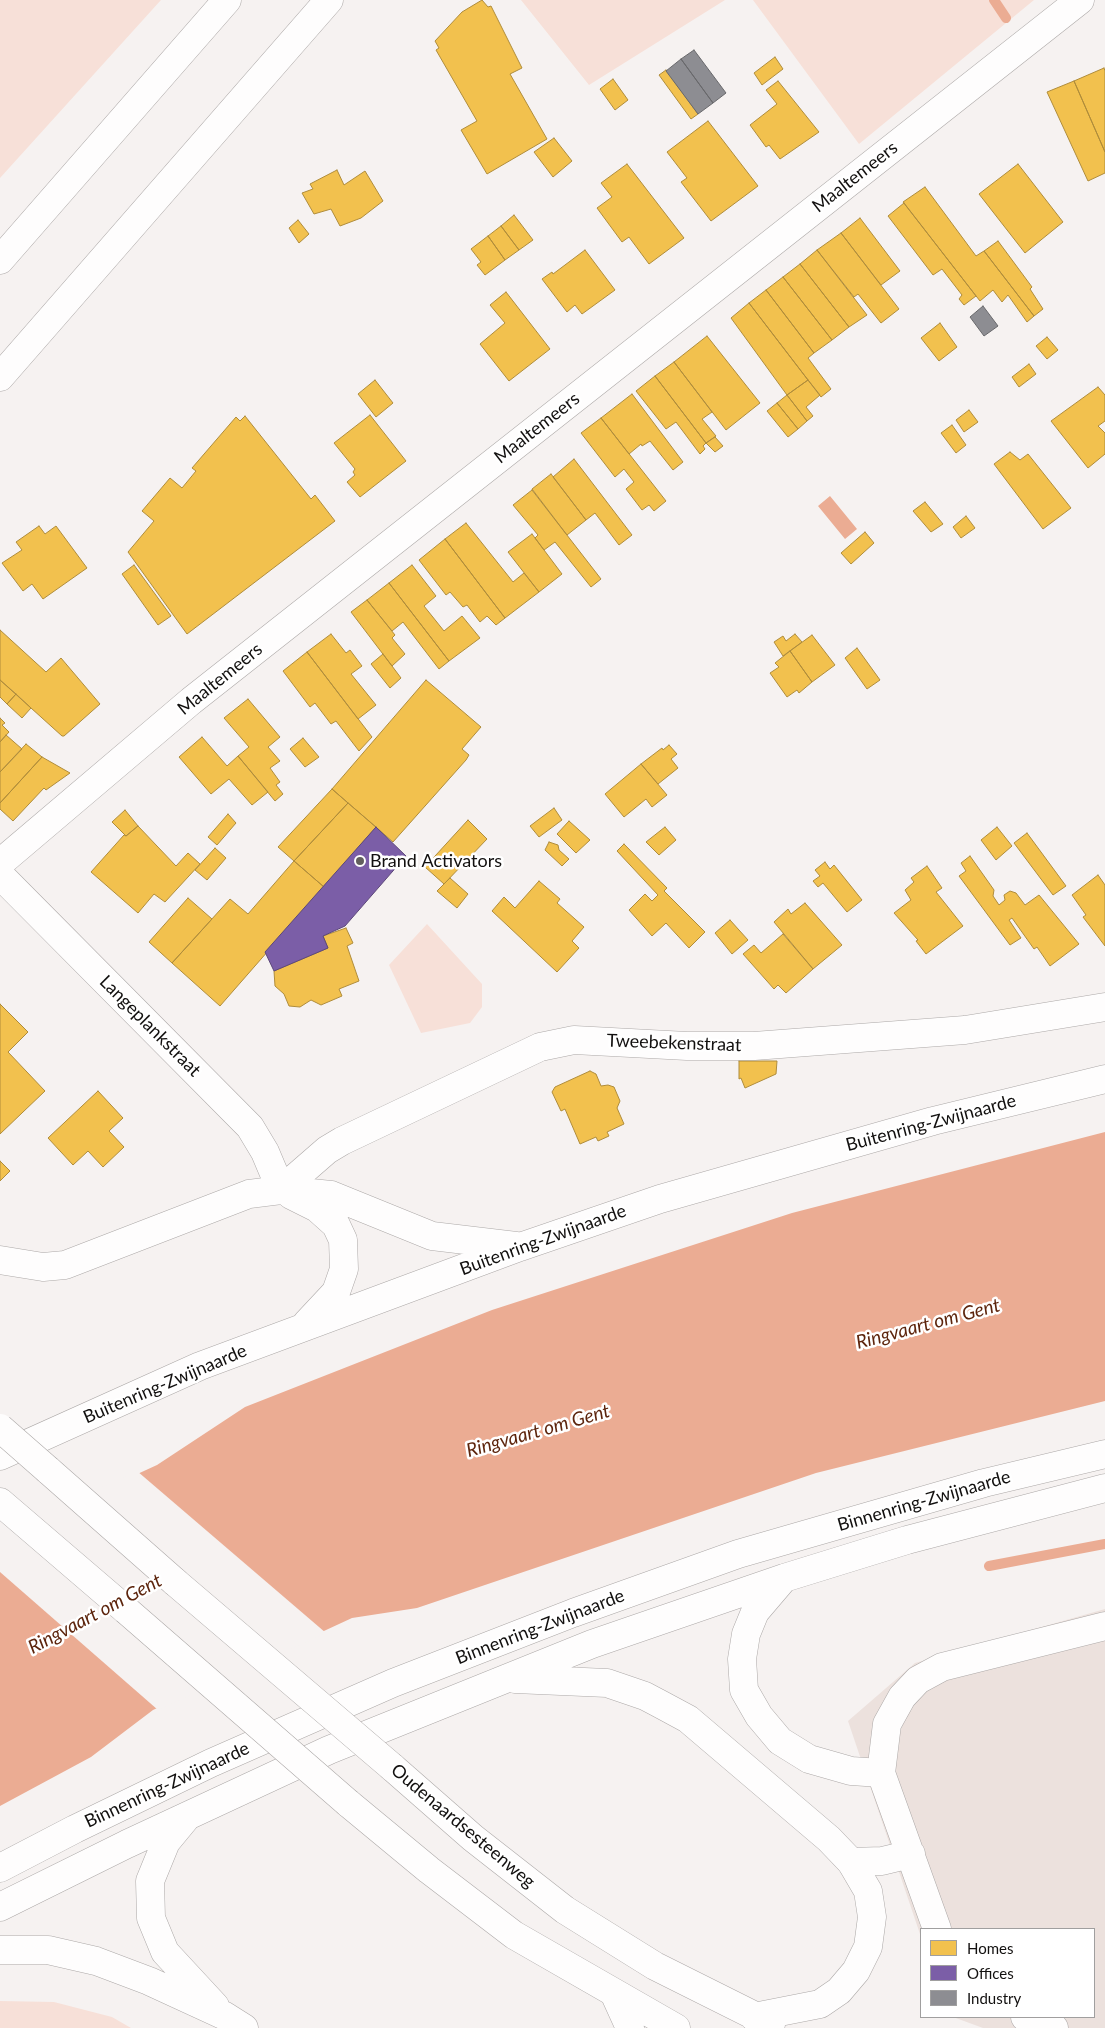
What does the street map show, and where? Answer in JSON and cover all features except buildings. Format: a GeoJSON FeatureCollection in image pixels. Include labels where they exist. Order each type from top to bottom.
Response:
{"type":"FeatureCollection","features":[{"type":"Feature","properties":{"kind":"main road"},"geometry":{"type":"LineString","coordinates":[[0,260],[227,0]]}},
{"type":"Feature","properties":{"kind":"main road"},"geometry":{"type":"LineString","coordinates":[[0,377],[329,0]]}},
{"type":"Feature","properties":{"kind":"main road","name":"Maaltemeers"},"geometry":{"type":"LineString","coordinates":[[0,863],[191,701],[1080,0]]}},
{"type":"Feature","properties":{"kind":"main road","name":"Langeplankstraat"},"geometry":{"type":"LineString","coordinates":[[0,875],[250,1127],[265,1152],[281,1190]]}},
{"type":"Feature","properties":{"kind":"main road","name":"Tweebekenstraat"},"geometry":{"type":"LineString","coordinates":[[281,1190],[327,1150],[342,1141],[540,1047],[574,1040],[687,1046],[754,1046],[965,1030],[1105,1007]]}},
{"type":"Feature","properties":{"kind":"main road","name":"Buitenring-Zwijnaarde"},"geometry":{"type":"LineString","coordinates":[[0,1456],[200,1366],[520,1247],[660,1199],[933,1121],[1105,1079]]}},
{"type":"Feature","properties":{"kind":"main road"},"geometry":{"type":"LineString","coordinates":[[0,1260],[44,1267],[65,1264],[250,1194],[281,1190],[331,1195],[432,1236],[520,1247]]}},
{"type":"Feature","properties":{"kind":"main road"},"geometry":{"type":"LineString","coordinates":[[281,1190],[317,1208],[336,1225],[343,1240],[344,1269],[336,1292],[302,1328]]}},
{"type":"Feature","properties":{"kind":"main road","name":"Oudenaardsesteenweg"},"geometry":{"type":"LineString","coordinates":[[0,1428],[175,1582],[473,1838],[565,1910],[655,1966],[754,2017],[780,2028]]}},
{"type":"Feature","properties":{"kind":"main road","name":"Binnenring-Zwijnaarde"},"geometry":{"type":"LineString","coordinates":[[0,1868],[75,1828],[211,1763],[393,1683],[573,1613],[738,1554],[984,1483],[1105,1454]]}},
{"type":"Feature","properties":{"kind":"main road"},"geometry":{"type":"LineString","coordinates":[[0,1907],[188,1815],[328,1750],[592,1644],[784,1578],[907,1540],[1105,1488]]}},
{"type":"Feature","properties":{"kind":"main road"},"geometry":{"type":"LineString","coordinates":[[0,1502],[348,1803],[429,1870],[514,1935],[615,1995],[676,2028]]}},
{"type":"Feature","properties":{"kind":"main road"},"geometry":{"type":"LineString","coordinates":[[784,1578],[755,1612],[746,1634],[742,1659],[744,1690],[758,1716],[780,1741],[809,1759],[851,1771],[881,1774]]}},
{"type":"Feature","properties":{"kind":"main road"},"geometry":{"type":"LineString","coordinates":[[937,1928],[881,1774],[887,1724],[902,1697],[918,1680],[942,1667],[1105,1626]]}},
{"type":"Feature","properties":{"kind":"main road"},"geometry":{"type":"LineString","coordinates":[[506,1678],[607,1683],[645,1696],[662,1705],[688,1719],[829,1839],[851,1862],[868,1891],[872,1917],[868,1947],[856,1971],[839,1991],[820,2004],[754,2017]]}},
{"type":"Feature","properties":{"kind":"main road"},"geometry":{"type":"LineString","coordinates":[[188,1815],[166,1842],[150,1881],[150,1918],[165,1952],[234,2022]]}},
{"type":"Feature","properties":{"kind":"main road"},"geometry":{"type":"LineString","coordinates":[[851,1862],[882,1861],[911,1854]]}},
{"type":"Feature","properties":{"kind":"main road"},"geometry":{"type":"LineString","coordinates":[[0,1950],[48,1950],[96,1961],[149,1981],[234,2022]]}},
{"type":"Feature","properties":{"kind":"main road"},"geometry":{"type":"LineString","coordinates":[[615,1995],[630,2028]]}},
{"type":"Feature","properties":{"kind":"main road"},"geometry":{"type":"LineString","coordinates":[[1028,2018],[1054,2028]]}},
{"type":"Feature","properties":{"kind":"shaded area"},"geometry":{"type":"Polygon","coordinates":[[[0,0],[161,0],[0,178],[0,0]]]}},
{"type":"Feature","properties":{"kind":"shaded area"},"geometry":{"type":"Polygon","coordinates":[[[521,0],[725,0],[589,85],[521,0]]]}},
{"type":"Feature","properties":{"kind":"shaded area"},"geometry":{"type":"Polygon","coordinates":[[[753,0],[1034,0],[859,144],[753,0]]]}},
{"type":"Feature","properties":{"kind":"shaded area"},"geometry":{"type":"Polygon","coordinates":[[[427,924],[482,984],[482,1007],[470,1023],[421,1033],[389,965],[427,924]]]}},
{"type":"Feature","properties":{"kind":"shaded area"},"geometry":{"type":"Polygon","coordinates":[[[1105,1609],[1105,2028],[983,2028],[956,2018],[1095,2018],[1095,1928],[920,1928],[920,1934],[848,1721],[915,1663],[1105,1609]]]}},
{"type":"Feature","properties":{"kind":"shaded area"},"geometry":{"type":"Polygon","coordinates":[[[0,2001],[54,2002],[112,2017],[131,2028],[0,2028],[0,2001]]]}},
{"type":"Feature","properties":{"kind":"water"},"geometry":{"type":"Polygon","coordinates":[[[830,496],[857,529],[845,539],[818,506],[830,496]]]}},
{"type":"Feature","properties":{"kind":"water","name":"Ringvaart om Gent"},"geometry":{"type":"Polygon","coordinates":[[[1105,1132],[1105,1401],[816,1473],[417,1608],[352,1618],[153,1710],[91,1757],[0,1806],[0,1537],[157,1465],[245,1407],[492,1310],[792,1213],[1105,1132]]]}},
{"type":"Feature","properties":{"kind":"pier"},"geometry":{"type":"Polygon","coordinates":[[[137,1471],[326,1633],[158,1710],[0,1572],[0,1534],[137,1471]]]}},
{"type":"Feature","properties":{"kind":"waterway"},"geometry":{"type":"LineString","coordinates":[[994,0],[1006,18]]}},
{"type":"Feature","properties":{"kind":"waterway"},"geometry":{"type":"LineString","coordinates":[[989,1566],[1105,1544]]}},
{"type":"Feature","properties":{"kind":"place","name":"Brand Activators"},"geometry":{"type":"Point","coordinates":[360,861]}}]}
